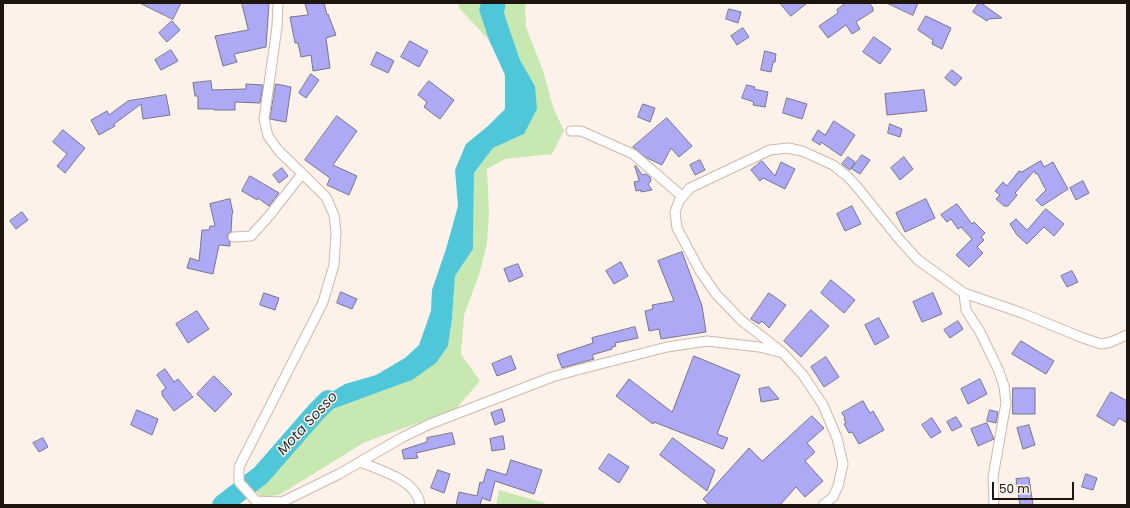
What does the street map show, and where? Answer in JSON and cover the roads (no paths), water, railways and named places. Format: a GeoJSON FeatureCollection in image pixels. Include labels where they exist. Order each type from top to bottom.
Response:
{"type":"FeatureCollection","features":[{"type":"Feature","properties":{"kind":"street"},"geometry":{"type":"LineString","coordinates":[[278,3],[277,27],[264,119],[268,136],[278,150],[326,197],[334,215],[336,232],[334,265],[323,302],[239,467],[240,482],[256,502],[282,502],[339,474],[403,437],[430,424],[552,377],[667,347],[707,341],[759,347],[783,353]]}},
{"type":"Feature","properties":{"kind":"street"},"geometry":{"type":"LineString","coordinates":[[571,130],[581,131],[633,154],[683,197]]}},
{"type":"Feature","properties":{"kind":"street"},"geometry":{"type":"LineString","coordinates":[[823,505],[833,497],[838,486],[843,464],[837,438],[823,405],[803,375],[783,353],[741,320],[716,294],[700,271],[677,228],[675,212],[679,201],[690,188],[770,150],[788,148],[802,151],[833,165],[848,177],[918,260],[964,293],[1022,313],[1101,344],[1111,342],[1127,335]]}},
{"type":"Feature","properties":{"kind":"street"},"geometry":{"type":"LineString","coordinates":[[233,237],[251,236],[302,174]]}},
{"type":"Feature","properties":{"kind":"street"},"geometry":{"type":"LineString","coordinates":[[964,293],[966,310],[980,332],[998,369],[1004,386],[1006,403],[994,477],[994,505]]}},
{"type":"Feature","properties":{"kind":"street"},"geometry":{"type":"LineString","coordinates":[[360,462],[397,476],[412,488],[420,500],[420,505]]}},
{"type":"Feature","properties":{"kind":"water"},"geometry":{"type":"Polygon","coordinates":[[[481,3],[506,3],[504,13],[520,60],[535,86],[537,109],[524,134],[493,148],[474,173],[473,249],[455,276],[452,319],[448,346],[436,363],[412,380],[330,410],[296,425],[313,403],[345,384],[376,375],[405,358],[419,345],[431,311],[432,290],[446,249],[458,206],[455,170],[466,144],[488,126],[505,109],[505,75],[489,40],[479,10],[481,3]]]}},
{"type":"Feature","properties":{"kind":"waterway","name":"Mota Sosso"},"geometry":{"type":"LineString","coordinates":[[222,505],[261,475],[328,400]]}}]}
